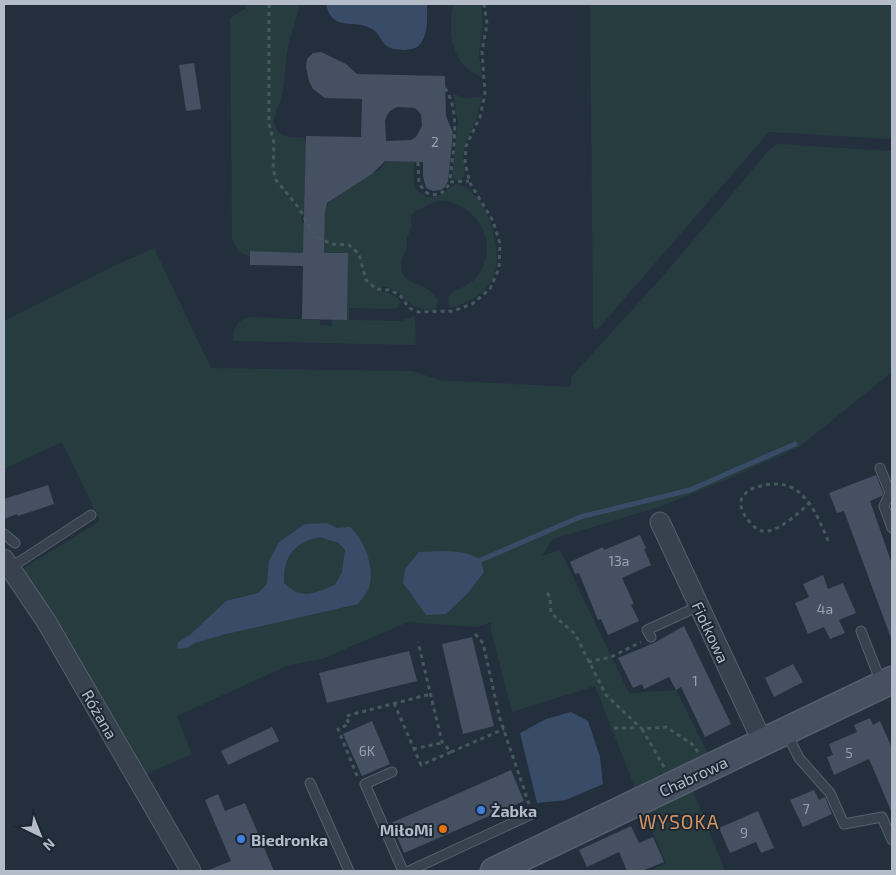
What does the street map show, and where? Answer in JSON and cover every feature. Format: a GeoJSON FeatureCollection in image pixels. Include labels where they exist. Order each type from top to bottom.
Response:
{"type":"FeatureCollection","features":[{"type":"Feature","properties":{"kind":"street","name":"Fiołkowa"},"geometry":{"type":"LineString","coordinates":[[660,522],[763,742]]}},
{"type":"Feature","properties":{"kind":"street","name":"Różana"},"geometry":{"type":"LineString","coordinates":[[7,563],[46,621],[191,871]]}},
{"type":"Feature","properties":{"kind":"street","name":"Chabrowa"},"geometry":{"type":"LineString","coordinates":[[494,871],[887,682]]}},
{"type":"Feature","properties":{"kind":"lane"},"geometry":{"type":"LineString","coordinates":[[880,468],[890,492],[884,506],[892,528]]}},
{"type":"Feature","properties":{"kind":"lane"},"geometry":{"type":"LineString","coordinates":[[7,563],[91,515]]}},
{"type":"Feature","properties":{"kind":"lane"},"geometry":{"type":"LineString","coordinates":[[4,534],[15,543]]}},
{"type":"Feature","properties":{"kind":"lane"},"geometry":{"type":"LineString","coordinates":[[651,638],[647,630],[699,606]]}},
{"type":"Feature","properties":{"kind":"lane"},"geometry":{"type":"LineString","coordinates":[[861,631],[887,682]]}},
{"type":"Feature","properties":{"kind":"lane"},"geometry":{"type":"LineString","coordinates":[[786,731],[799,758],[830,793],[844,824],[882,817],[892,840]]}},
{"type":"Feature","properties":{"kind":"lane"},"geometry":{"type":"LineString","coordinates":[[392,772],[365,784],[403,871]]}},
{"type":"Feature","properties":{"kind":"lane"},"geometry":{"type":"LineString","coordinates":[[310,783],[349,871]]}},
{"type":"Feature","properties":{"kind":"lane"},"geometry":{"type":"LineString","coordinates":[[410,871],[532,814]]}},
{"type":"Feature","properties":{"kind":"path"},"geometry":{"type":"LineString","coordinates":[[269,4],[269,124],[274,143],[273,169],[276,180],[300,208],[310,228],[319,238],[332,244],[349,245],[359,254],[366,280],[376,288],[389,290],[400,295],[409,308],[418,312],[453,311],[472,304],[490,289],[500,268],[500,244],[492,221],[469,181],[465,163],[466,146],[480,117],[485,94],[482,51],[487,24],[484,4]]}},
{"type":"Feature","properties":{"kind":"path"},"geometry":{"type":"LineString","coordinates":[[418,162],[420,184],[427,193],[438,194],[444,192],[450,182],[454,118],[452,104],[445,88]]}},
{"type":"Feature","properties":{"kind":"path"},"geometry":{"type":"LineString","coordinates":[[450,182],[469,181]]}},
{"type":"Feature","properties":{"kind":"path"},"geometry":{"type":"LineString","coordinates":[[810,502],[786,523],[770,530],[762,531],[757,529],[741,508],[742,497],[750,490],[776,484],[784,485],[810,502],[829,543]]}},
{"type":"Feature","properties":{"kind":"path"},"geometry":{"type":"LineString","coordinates":[[547,593],[550,597],[551,613],[575,634],[606,696],[642,729],[662,766],[667,770]]}},
{"type":"Feature","properties":{"kind":"path"},"geometry":{"type":"LineString","coordinates":[[475,634],[483,643],[500,719],[532,814]]}},
{"type":"Feature","properties":{"kind":"path"},"geometry":{"type":"LineString","coordinates":[[418,642],[442,742],[451,752]]}},
{"type":"Feature","properties":{"kind":"path"},"geometry":{"type":"LineString","coordinates":[[588,662],[611,657]]}},
{"type":"Feature","properties":{"kind":"path"},"geometry":{"type":"LineString","coordinates":[[359,779],[338,729],[348,724],[346,716],[431,694]]}},
{"type":"Feature","properties":{"kind":"path"},"geometry":{"type":"LineString","coordinates":[[394,703],[421,765],[504,729]]}},
{"type":"Feature","properties":{"kind":"path"},"geometry":{"type":"LineString","coordinates":[[614,728],[632,728],[637,724]]}},
{"type":"Feature","properties":{"kind":"path"},"geometry":{"type":"LineString","coordinates":[[642,729],[666,727],[692,744],[701,755]]}},
{"type":"Feature","properties":{"kind":"path"},"geometry":{"type":"LineString","coordinates":[[413,749],[442,742]]}},
{"type":"Feature","properties":{"kind":"green space"},"geometry":{"type":"Polygon","coordinates":[[[246,4],[300,4],[288,47],[283,90],[274,121],[277,131],[281,134],[294,138],[304,137],[309,157],[305,164],[308,179],[304,191],[306,212],[301,218],[317,240],[325,245],[325,210],[328,203],[380,169],[386,161],[414,161],[415,186],[420,193],[427,197],[436,197],[456,184],[467,188],[484,208],[494,236],[496,264],[491,282],[476,297],[450,308],[448,303],[451,294],[474,280],[481,270],[486,259],[486,237],[482,227],[467,210],[443,200],[433,202],[413,213],[401,268],[403,275],[407,279],[433,293],[438,300],[436,310],[416,307],[398,292],[389,287],[382,286],[381,291],[398,297],[401,302],[398,307],[393,309],[349,308],[349,320],[401,321],[415,316],[416,345],[233,341],[238,323],[249,317],[320,320],[320,325],[332,326],[332,320],[339,307],[310,261],[253,251],[250,253],[250,257],[239,252],[232,240],[230,18],[246,8],[246,4]]]}},
{"type":"Feature","properties":{"kind":"green space"},"geometry":{"type":"Polygon","coordinates":[[[453,4],[481,4],[483,25],[479,54],[482,77],[464,66],[455,50],[451,32],[453,4]]]}},
{"type":"Feature","properties":{"kind":"green space"},"geometry":{"type":"Polygon","coordinates":[[[590,4],[892,4],[892,139],[769,132],[597,330],[593,326],[590,4]]]}},
{"type":"Feature","properties":{"kind":"green space"},"geometry":{"type":"Polygon","coordinates":[[[453,94],[467,98],[482,97],[475,122],[465,144],[463,158],[465,176],[455,180],[452,175],[458,122],[453,94]]]}},
{"type":"Feature","properties":{"kind":"green space"},"geometry":{"type":"Polygon","coordinates":[[[778,144],[892,151],[892,372],[799,447],[662,506],[553,539],[542,556],[560,550],[629,693],[676,690],[708,754],[635,788],[595,686],[512,712],[490,626],[493,622],[476,627],[408,622],[322,659],[289,665],[177,716],[192,754],[144,775],[22,569],[100,521],[62,442],[4,469],[4,321],[154,248],[211,368],[413,371],[439,380],[571,387],[571,377],[663,276],[770,149],[778,144]]]}},
{"type":"Feature","properties":{"kind":"green space"},"geometry":{"type":"Polygon","coordinates":[[[693,791],[725,871],[649,871],[666,863],[645,814],[693,791]]]}},
{"type":"Feature","properties":{"kind":"water"},"geometry":{"type":"Polygon","coordinates":[[[326,4],[427,4],[424,39],[414,48],[398,50],[390,48],[372,29],[333,19],[326,4]]]}},
{"type":"Feature","properties":{"kind":"water"},"geometry":{"type":"Polygon","coordinates":[[[327,523],[337,528],[350,527],[360,539],[370,563],[371,580],[368,590],[358,604],[226,634],[195,643],[187,648],[177,649],[178,642],[191,634],[226,601],[258,593],[267,584],[269,561],[279,542],[305,524],[327,523]],[[320,537],[311,539],[297,547],[288,558],[284,583],[290,589],[303,594],[314,593],[335,585],[342,572],[345,550],[339,543],[320,537]]]}},
{"type":"Feature","properties":{"kind":"water"},"geometry":{"type":"Polygon","coordinates":[[[419,552],[459,552],[474,556],[481,560],[484,572],[468,593],[446,614],[426,615],[403,583],[405,569],[419,552]]]}},
{"type":"Feature","properties":{"kind":"water"},"geometry":{"type":"Polygon","coordinates":[[[571,712],[588,721],[600,757],[603,784],[566,800],[537,803],[520,733],[546,719],[571,712]]]}},
{"type":"Feature","properties":{"kind":"building"},"geometry":{"type":"Polygon","coordinates":[[[321,52],[346,64],[357,74],[445,76],[446,116],[453,133],[448,181],[441,190],[433,191],[426,188],[423,176],[423,162],[385,161],[372,174],[327,203],[324,253],[348,253],[347,320],[302,319],[303,266],[250,265],[250,251],[303,253],[306,136],[361,137],[362,99],[325,98],[313,89],[306,67],[307,59],[313,53],[321,52]],[[397,107],[390,111],[385,121],[386,141],[411,140],[416,137],[422,126],[421,114],[415,108],[397,107]]]}},
{"type":"Feature","properties":{"kind":"building"},"geometry":{"type":"Polygon","coordinates":[[[194,63],[201,109],[186,111],[179,65],[194,63]]]}},
{"type":"Feature","properties":{"kind":"building"},"geometry":{"type":"Polygon","coordinates":[[[876,475],[883,493],[882,496],[870,501],[892,564],[892,638],[844,511],[837,513],[829,493],[876,475]]]}},
{"type":"Feature","properties":{"kind":"building"},"geometry":{"type":"Polygon","coordinates":[[[48,485],[54,504],[4,519],[4,499],[48,485]]]}},
{"type":"Feature","properties":{"kind":"building"},"geometry":{"type":"Polygon","coordinates":[[[640,535],[651,565],[622,578],[634,604],[631,605],[639,621],[608,635],[601,619],[598,620],[579,573],[575,574],[570,562],[603,547],[604,550],[640,535]]]}},
{"type":"Feature","properties":{"kind":"building"},"geometry":{"type":"Polygon","coordinates":[[[823,575],[828,589],[843,583],[856,613],[839,620],[845,633],[830,639],[824,627],[808,634],[795,603],[809,597],[803,584],[823,575]]]}},
{"type":"Feature","properties":{"kind":"building"},"geometry":{"type":"Polygon","coordinates":[[[684,626],[731,724],[705,737],[681,687],[676,690],[669,677],[644,689],[642,684],[633,688],[618,658],[654,643],[684,626]]]}},
{"type":"Feature","properties":{"kind":"building"},"geometry":{"type":"Polygon","coordinates":[[[472,637],[494,726],[463,734],[442,644],[472,637]]]}},
{"type":"Feature","properties":{"kind":"building"},"geometry":{"type":"Polygon","coordinates":[[[409,651],[417,681],[327,703],[319,673],[409,651]]]}},
{"type":"Feature","properties":{"kind":"building"},"geometry":{"type":"Polygon","coordinates":[[[793,664],[803,682],[774,697],[765,678],[793,664]]]}},
{"type":"Feature","properties":{"kind":"building"},"geometry":{"type":"Polygon","coordinates":[[[870,718],[873,725],[880,721],[892,748],[892,813],[869,759],[834,775],[827,757],[833,755],[829,744],[857,732],[854,725],[870,718]]]}},
{"type":"Feature","properties":{"kind":"building"},"geometry":{"type":"Polygon","coordinates":[[[372,721],[390,764],[362,776],[343,734],[372,721]]]}},
{"type":"Feature","properties":{"kind":"building"},"geometry":{"type":"Polygon","coordinates":[[[272,727],[279,741],[228,765],[221,751],[272,727]]]}},
{"type":"Feature","properties":{"kind":"building"},"geometry":{"type":"Polygon","coordinates":[[[511,770],[524,801],[404,853],[391,823],[511,770]]]}},
{"type":"Feature","properties":{"kind":"building"},"geometry":{"type":"Polygon","coordinates":[[[814,790],[819,800],[825,797],[832,814],[803,827],[790,800],[814,790]]]}},
{"type":"Feature","properties":{"kind":"building","name":"Biedronka"},"geometry":{"type":"Polygon","coordinates":[[[218,794],[225,811],[245,803],[274,871],[206,871],[231,861],[205,800],[218,794]]]}},
{"type":"Feature","properties":{"kind":"building"},"geometry":{"type":"Polygon","coordinates":[[[758,811],[774,848],[761,853],[756,842],[730,853],[719,828],[758,811]]]}},
{"type":"Feature","properties":{"kind":"building"},"geometry":{"type":"Polygon","coordinates":[[[631,826],[639,843],[653,837],[664,862],[642,871],[627,871],[619,852],[587,867],[579,850],[631,826]]]}},
{"type":"Feature","properties":{"kind":"waterway"},"geometry":{"type":"LineString","coordinates":[[481,560],[580,517],[690,490],[795,444]]}},
{"type":"Feature","properties":{"kind":"place","name":"Żabka"},"geometry":{"type":"Point","coordinates":[481,810]}},
{"type":"Feature","properties":{"kind":"place","name":"MiłoMi"},"geometry":{"type":"Point","coordinates":[443,829]}},
{"type":"Feature","properties":{"kind":"place","name":"Biedronka"},"geometry":{"type":"Point","coordinates":[241,839]}},
{"type":"Feature","properties":{"kind":"district","name":"WYSOKA"},"geometry":{"type":"Point","coordinates":[679,821]}}]}
